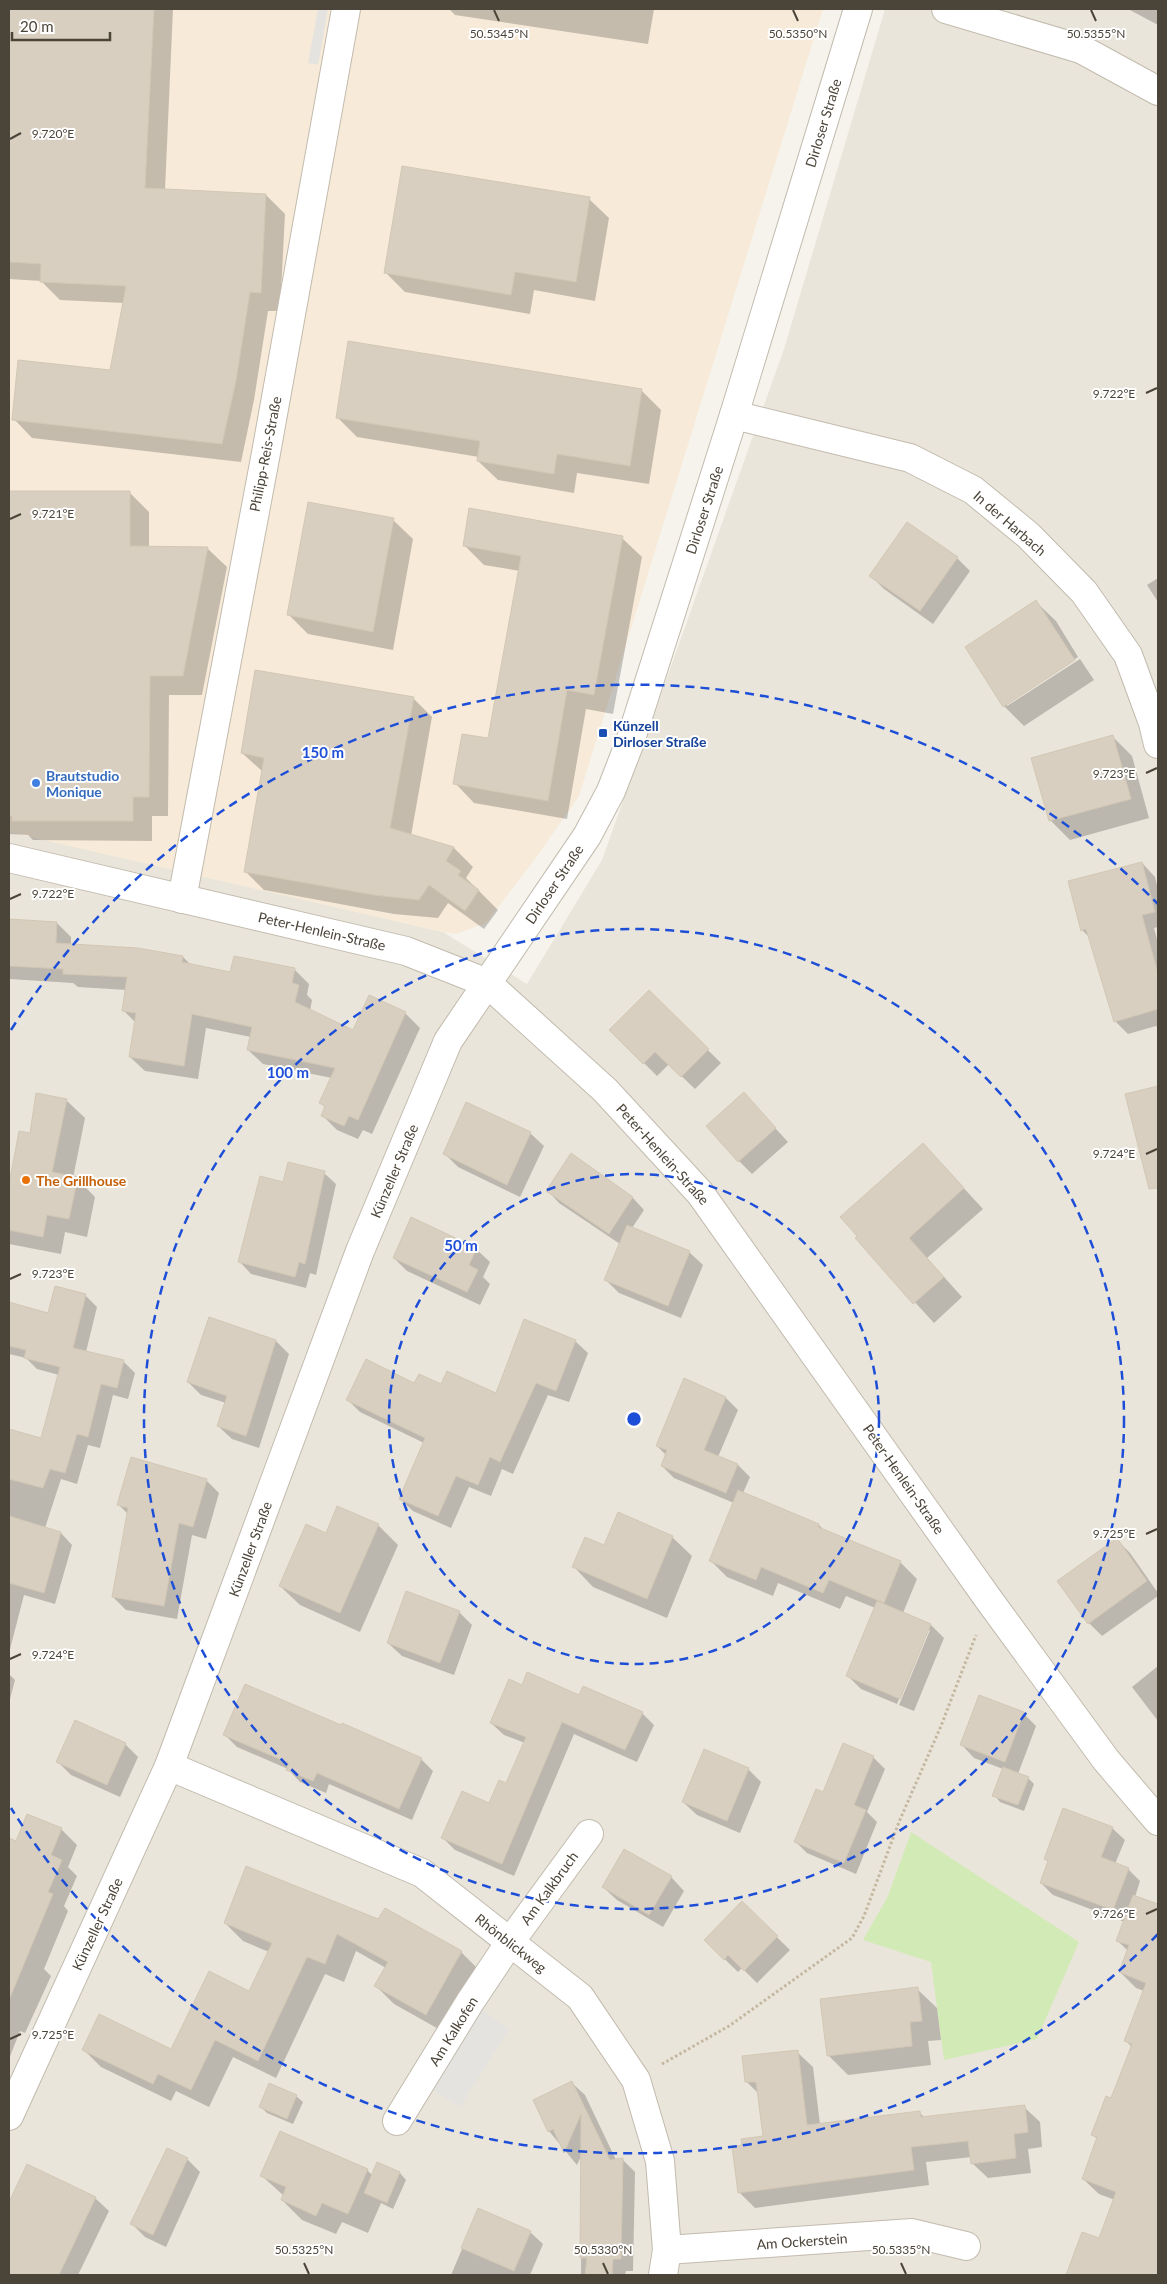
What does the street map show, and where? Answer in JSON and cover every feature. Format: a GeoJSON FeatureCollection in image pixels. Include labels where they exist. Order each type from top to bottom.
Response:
{"type":"FeatureCollection","features":[{"type":"Feature","properties":{"kind":"street","name":"Philipp-Reis-Straße"},"geometry":{"type":"LineString","coordinates":[[182,899],[264,463],[346,9]]}},
{"type":"Feature","properties":{"kind":"street","name":"Dirloser Straße"},"geometry":{"type":"LineString","coordinates":[[487,983],[581,844],[611,791],[630,742],[734,415],[858,9]]}},
{"type":"Feature","properties":{"kind":"street"},"geometry":{"type":"LineString","coordinates":[[946,9],[1081,49],[1158,91]]}},
{"type":"Feature","properties":{"kind":"street","name":"In der Harbach"},"geometry":{"type":"LineString","coordinates":[[734,415],[910,458],[973,490],[1028,535],[1084,592],[1128,655],[1153,723],[1158,744]]}},
{"type":"Feature","properties":{"kind":"street","name":"Peter-Henlein-Straße"},"geometry":{"type":"LineString","coordinates":[[9,858],[406,951],[487,983],[605,1090],[700,1193],[989,1600],[1106,1760],[1158,1821]]}},
{"type":"Feature","properties":{"kind":"street","name":"Künzeller Straße"},"geometry":{"type":"LineString","coordinates":[[9,2116],[169,1766],[360,1251],[448,1041],[487,983]]}},
{"type":"Feature","properties":{"kind":"street","name":"Rhönblickweg"},"geometry":{"type":"LineString","coordinates":[[169,1766],[422,1873],[580,1998],[636,2080],[660,2161],[665,2263]]}},
{"type":"Feature","properties":{"kind":"street","name":"Am Kalkbruch"},"geometry":{"type":"LineString","coordinates":[[510,1942],[589,1834]]}},
{"type":"Feature","properties":{"kind":"street","name":"Am Kalkofen"},"geometry":{"type":"LineString","coordinates":[[398,2121],[470,2002],[510,1942]]}},
{"type":"Feature","properties":{"kind":"street","name":"Am Ockerstein"},"geometry":{"type":"LineString","coordinates":[[665,2263],[912,2233],[966,2246]]}},
{"type":"Feature","properties":{"kind":"path"},"geometry":{"type":"LineString","coordinates":[[636,2080],[729,2026],[852,1938],[864,1916],[899,1822],[941,1726],[989,1600]]}},
{"type":"Feature","properties":{"kind":"shaded area"},"geometry":{"type":"Polygon","coordinates":[[[9,9],[823,9],[579,796],[535,859],[486,923],[456,934],[443,932],[9,832],[9,9]]]}},
{"type":"Feature","properties":{"kind":"shaded area"},"geometry":{"type":"Polygon","coordinates":[[[318,9],[328,9],[318,65],[308,63],[318,9]]]}},
{"type":"Feature","properties":{"kind":"shaded area"},"geometry":{"type":"Polygon","coordinates":[[[885,9],[1158,9],[1158,2275],[9,2275],[9,831],[443,932],[527,984],[602,860],[784,349],[885,9]]]}},
{"type":"Feature","properties":{"kind":"shaded area"},"geometry":{"type":"Polygon","coordinates":[[[470,2002],[509,2029],[460,2107],[421,2083],[470,2002]]]}},
{"type":"Feature","properties":{"kind":"green space"},"geometry":{"type":"Polygon","coordinates":[[[911,1832],[1079,1942],[1037,2039],[944,2060],[931,1962],[863,1940],[888,1896],[911,1832]]]}},
{"type":"Feature","properties":{"kind":"building"},"geometry":{"type":"Polygon","coordinates":[[[9,9],[154,9],[145,188],[266,194],[261,293],[250,292],[236,381],[222,444],[12,420],[18,360],[110,370],[126,286],[40,282],[41,264],[9,262],[9,9]]]}},
{"type":"Feature","properties":{"kind":"building"},"geometry":{"type":"Polygon","coordinates":[[[402,166],[590,197],[576,282],[515,272],[511,295],[384,273],[402,166]]]}},
{"type":"Feature","properties":{"kind":"building"},"geometry":{"type":"Polygon","coordinates":[[[348,341],[642,389],[630,466],[557,454],[554,474],[477,461],[480,441],[336,418],[348,341]]]}},
{"type":"Feature","properties":{"kind":"building"},"geometry":{"type":"Polygon","coordinates":[[[9,491],[130,491],[130,546],[208,547],[183,676],[150,676],[149,797],[133,797],[133,821],[12,821],[12,816],[9,816],[9,491]]]}},
{"type":"Feature","properties":{"kind":"building"},"geometry":{"type":"Polygon","coordinates":[[[308,502],[394,518],[373,632],[287,615],[308,502]]]}},
{"type":"Feature","properties":{"kind":"building"},"geometry":{"type":"Polygon","coordinates":[[[469,508],[623,536],[594,695],[567,690],[548,801],[453,784],[462,734],[488,738],[521,556],[463,546],[469,508]]]}},
{"type":"Feature","properties":{"kind":"building"},"geometry":{"type":"Polygon","coordinates":[[[907,522],[958,557],[920,611],[869,576],[907,522]]]}},
{"type":"Feature","properties":{"kind":"building"},"geometry":{"type":"Polygon","coordinates":[[[1036,600],[1075,660],[1003,707],[965,647],[1036,600]]]}},
{"type":"Feature","properties":{"kind":"building"},"geometry":{"type":"Polygon","coordinates":[[[255,670],[414,697],[390,828],[454,847],[446,861],[461,871],[458,875],[479,890],[465,911],[429,885],[419,900],[374,895],[244,872],[264,758],[241,753],[255,670]]]}},
{"type":"Feature","properties":{"kind":"building"},"geometry":{"type":"Polygon","coordinates":[[[1113,735],[1131,799],[1049,821],[1031,758],[1113,735]]]}},
{"type":"Feature","properties":{"kind":"building"},"geometry":{"type":"Polygon","coordinates":[[[1142,862],[1155,912],[1142,915],[1158,974],[1158,1009],[1114,1022],[1086,929],[1081,931],[1068,881],[1142,862]]]}},
{"type":"Feature","properties":{"kind":"building"},"geometry":{"type":"Polygon","coordinates":[[[9,919],[57,922],[56,943],[138,948],[183,956],[182,962],[230,972],[234,956],[295,968],[292,983],[299,985],[295,1002],[353,1030],[369,995],[406,1012],[358,1120],[349,1116],[344,1126],[321,1116],[325,1106],[319,1103],[335,1068],[247,1050],[252,1027],[192,1014],[184,1066],[129,1057],[136,1013],[122,1011],[127,977],[63,974],[63,969],[9,966],[9,919]]]}},
{"type":"Feature","properties":{"kind":"building"},"geometry":{"type":"Polygon","coordinates":[[[649,990],[709,1049],[681,1077],[655,1052],[643,1064],[609,1030],[649,990]]]}},
{"type":"Feature","properties":{"kind":"building"},"geometry":{"type":"Polygon","coordinates":[[[1158,1086],[1158,1188],[1149,1189],[1125,1094],[1158,1086]]]}},
{"type":"Feature","properties":{"kind":"building"},"geometry":{"type":"Polygon","coordinates":[[[744,1092],[776,1128],[738,1162],[706,1126],[744,1092]]]}},
{"type":"Feature","properties":{"kind":"building"},"geometry":{"type":"Polygon","coordinates":[[[36,1093],[67,1099],[52,1172],[78,1177],[69,1219],[47,1215],[43,1237],[9,1230],[9,1184],[19,1131],[30,1133],[36,1093]]]}},
{"type":"Feature","properties":{"kind":"building"},"geometry":{"type":"Polygon","coordinates":[[[466,1102],[531,1132],[507,1185],[443,1154],[466,1102]]]}},
{"type":"Feature","properties":{"kind":"building"},"geometry":{"type":"Polygon","coordinates":[[[923,1143],[964,1188],[909,1238],[944,1277],[913,1304],[855,1238],[857,1236],[840,1217],[923,1143]]]}},
{"type":"Feature","properties":{"kind":"building"},"geometry":{"type":"Polygon","coordinates":[[[571,1153],[633,1197],[609,1234],[546,1191],[571,1153]]]}},
{"type":"Feature","properties":{"kind":"building"},"geometry":{"type":"Polygon","coordinates":[[[288,1162],[325,1171],[305,1264],[299,1262],[295,1277],[238,1262],[260,1176],[283,1182],[288,1162]]]}},
{"type":"Feature","properties":{"kind":"building"},"geometry":{"type":"Polygon","coordinates":[[[411,1217],[477,1248],[469,1265],[478,1270],[467,1292],[393,1258],[411,1217]]]}},
{"type":"Feature","properties":{"kind":"building"},"geometry":{"type":"Polygon","coordinates":[[[627,1225],[690,1251],[668,1306],[604,1280],[627,1225]]]}},
{"type":"Feature","properties":{"kind":"building"},"geometry":{"type":"Polygon","coordinates":[[[55,1286],[86,1294],[73,1348],[124,1360],[117,1388],[101,1384],[88,1437],[77,1434],[65,1473],[50,1469],[43,1488],[9,1479],[9,1429],[41,1438],[60,1367],[24,1358],[26,1350],[9,1346],[9,1302],[48,1313],[55,1286]]]}},
{"type":"Feature","properties":{"kind":"building"},"geometry":{"type":"Polygon","coordinates":[[[209,1317],[276,1340],[246,1436],[217,1426],[227,1396],[187,1382],[209,1317]]]}},
{"type":"Feature","properties":{"kind":"building"},"geometry":{"type":"Polygon","coordinates":[[[524,1319],[576,1340],[556,1391],[536,1383],[500,1462],[490,1457],[478,1485],[456,1476],[438,1516],[399,1499],[425,1438],[346,1400],[366,1359],[414,1383],[419,1374],[441,1384],[447,1371],[496,1393],[524,1319]]]}},
{"type":"Feature","properties":{"kind":"building"},"geometry":{"type":"Polygon","coordinates":[[[684,1378],[726,1397],[704,1450],[738,1464],[726,1493],[661,1466],[667,1450],[656,1446],[684,1378]]]}},
{"type":"Feature","properties":{"kind":"building"},"geometry":{"type":"Polygon","coordinates":[[[131,1457],[207,1479],[193,1527],[179,1523],[164,1606],[112,1597],[128,1508],[117,1505],[131,1457]]]}},
{"type":"Feature","properties":{"kind":"building"},"geometry":{"type":"Polygon","coordinates":[[[738,1490],[819,1524],[818,1527],[901,1561],[884,1603],[829,1580],[823,1593],[761,1567],[756,1580],[709,1561],[738,1490]]]}},
{"type":"Feature","properties":{"kind":"building"},"geometry":{"type":"Polygon","coordinates":[[[337,1506],[379,1524],[340,1613],[279,1586],[306,1524],[326,1533],[337,1506]]]}},
{"type":"Feature","properties":{"kind":"building"},"geometry":{"type":"Polygon","coordinates":[[[618,1512],[673,1536],[647,1599],[572,1567],[585,1537],[604,1545],[618,1512]]]}},
{"type":"Feature","properties":{"kind":"building"},"geometry":{"type":"Polygon","coordinates":[[[9,1516],[61,1532],[44,1593],[9,1583],[9,1516]]]}},
{"type":"Feature","properties":{"kind":"building"},"geometry":{"type":"Polygon","coordinates":[[[1117,1538],[1147,1581],[1088,1624],[1057,1581],[1117,1538]]]}},
{"type":"Feature","properties":{"kind":"building"},"geometry":{"type":"Polygon","coordinates":[[[406,1591],[460,1611],[440,1663],[387,1643],[406,1591]]]}},
{"type":"Feature","properties":{"kind":"building"},"geometry":{"type":"Polygon","coordinates":[[[877,1601],[931,1624],[900,1699],[846,1676],[877,1601]]]}},
{"type":"Feature","properties":{"kind":"building"},"geometry":{"type":"Polygon","coordinates":[[[527,1672],[579,1695],[583,1686],[643,1712],[625,1750],[562,1722],[502,1864],[441,1838],[462,1791],[489,1803],[499,1780],[506,1783],[526,1737],[490,1723],[509,1679],[522,1685],[527,1672]]]}},
{"type":"Feature","properties":{"kind":"building"},"geometry":{"type":"Polygon","coordinates":[[[245,1684],[422,1758],[399,1809],[317,1773],[313,1781],[286,1770],[289,1763],[223,1735],[245,1684]]]}},
{"type":"Feature","properties":{"kind":"building"},"geometry":{"type":"Polygon","coordinates":[[[979,1695],[1024,1712],[1005,1762],[960,1745],[979,1695]]]}},
{"type":"Feature","properties":{"kind":"building"},"geometry":{"type":"Polygon","coordinates":[[[75,1720],[126,1743],[107,1785],[56,1762],[75,1720]]]}},
{"type":"Feature","properties":{"kind":"building"},"geometry":{"type":"Polygon","coordinates":[[[843,1743],[874,1756],[854,1805],[866,1810],[844,1863],[794,1842],[816,1789],[823,1792],[843,1743]]]}},
{"type":"Feature","properties":{"kind":"building"},"geometry":{"type":"Polygon","coordinates":[[[704,1749],[749,1768],[727,1821],[682,1802],[704,1749]]]}},
{"type":"Feature","properties":{"kind":"building"},"geometry":{"type":"Polygon","coordinates":[[[1003,1767],[1029,1777],[1018,1805],[992,1796],[1003,1767]]]}},
{"type":"Feature","properties":{"kind":"building"},"geometry":{"type":"Polygon","coordinates":[[[1063,1808],[1113,1827],[1101,1857],[1129,1868],[1113,1910],[1040,1883],[1048,1861],[1044,1859],[1063,1808]]]}},
{"type":"Feature","properties":{"kind":"building"},"geometry":{"type":"Polygon","coordinates":[[[27,1814],[62,1828],[51,1855],[62,1860],[48,1892],[53,1894],[9,2000],[9,1838],[16,1841],[27,1814]]]}},
{"type":"Feature","properties":{"kind":"building"},"geometry":{"type":"Polygon","coordinates":[[[624,1849],[672,1876],[649,1915],[602,1887],[624,1849]]]}},
{"type":"Feature","properties":{"kind":"building"},"geometry":{"type":"Polygon","coordinates":[[[246,1866],[378,1919],[385,1908],[462,1951],[426,2015],[374,1986],[388,1962],[337,1934],[325,1964],[307,1957],[258,2061],[215,2040],[191,2090],[158,2074],[153,2084],[82,2050],[99,2014],[171,2049],[209,1971],[249,1991],[272,1943],[224,1923],[246,1866]]]}},
{"type":"Feature","properties":{"kind":"building"},"geometry":{"type":"Polygon","coordinates":[[[1133,1895],[1158,1904],[1158,2275],[1066,2275],[1082,2232],[1099,2238],[1116,2192],[1082,2179],[1097,2137],[1091,2135],[1106,2096],[1111,2098],[1132,2044],[1124,2041],[1146,1983],[1119,1972],[1129,1945],[1116,1941],[1133,1895]]]}},
{"type":"Feature","properties":{"kind":"building"},"geometry":{"type":"Polygon","coordinates":[[[742,1901],[778,1936],[744,1971],[728,1955],[724,1960],[704,1940],[742,1901]]]}},
{"type":"Feature","properties":{"kind":"building"},"geometry":{"type":"Polygon","coordinates":[[[918,1987],[922,2021],[910,2022],[912,2046],[827,2056],[820,1999],[918,1987]]]}},
{"type":"Feature","properties":{"kind":"building"},"geometry":{"type":"Polygon","coordinates":[[[798,2050],[807,2125],[920,2111],[921,2117],[1025,2105],[1028,2132],[1014,2134],[1016,2158],[971,2164],[968,2141],[911,2147],[914,2170],[738,2193],[732,2147],[742,2145],[741,2139],[763,2136],[756,2082],[745,2082],[742,2056],[798,2050]]]}},
{"type":"Feature","properties":{"kind":"building"},"geometry":{"type":"Polygon","coordinates":[[[572,2081],[610,2160],[623,2158],[621,2259],[613,2259],[612,2275],[585,2275],[587,2258],[580,2258],[581,2114],[564,2153],[553,2129],[548,2132],[533,2100],[572,2081]]]}},
{"type":"Feature","properties":{"kind":"building"},"geometry":{"type":"Polygon","coordinates":[[[269,2083],[297,2095],[287,2119],[259,2107],[269,2083]]]}},
{"type":"Feature","properties":{"kind":"building"},"geometry":{"type":"Polygon","coordinates":[[[280,2131],[368,2169],[348,2214],[322,2203],[316,2216],[281,2200],[286,2187],[260,2176],[280,2131]]]}},
{"type":"Feature","properties":{"kind":"building"},"geometry":{"type":"Polygon","coordinates":[[[167,2148],[188,2158],[153,2235],[130,2224],[167,2148]]]}},
{"type":"Feature","properties":{"kind":"building"},"geometry":{"type":"Polygon","coordinates":[[[377,2162],[400,2172],[387,2203],[364,2193],[377,2162]]]}},
{"type":"Feature","properties":{"kind":"building"},"geometry":{"type":"Polygon","coordinates":[[[27,2164],[96,2197],[59,2275],[9,2275],[9,2202],[27,2164]]]}},
{"type":"Feature","properties":{"kind":"building"},"geometry":{"type":"Polygon","coordinates":[[[478,2208],[531,2231],[514,2271],[461,2248],[478,2208]]]}},
{"type":"Feature","properties":{"kind":"place","name":"Künzell Dirloser Straße"},"geometry":{"type":"Point","coordinates":[603,733]}},
{"type":"Feature","properties":{"kind":"place","name":"Brautstudio Monique"},"geometry":{"type":"Point","coordinates":[36,783]}},
{"type":"Feature","properties":{"kind":"place","name":"The Grillhouse"},"geometry":{"type":"Point","coordinates":[26,1180]}}]}
